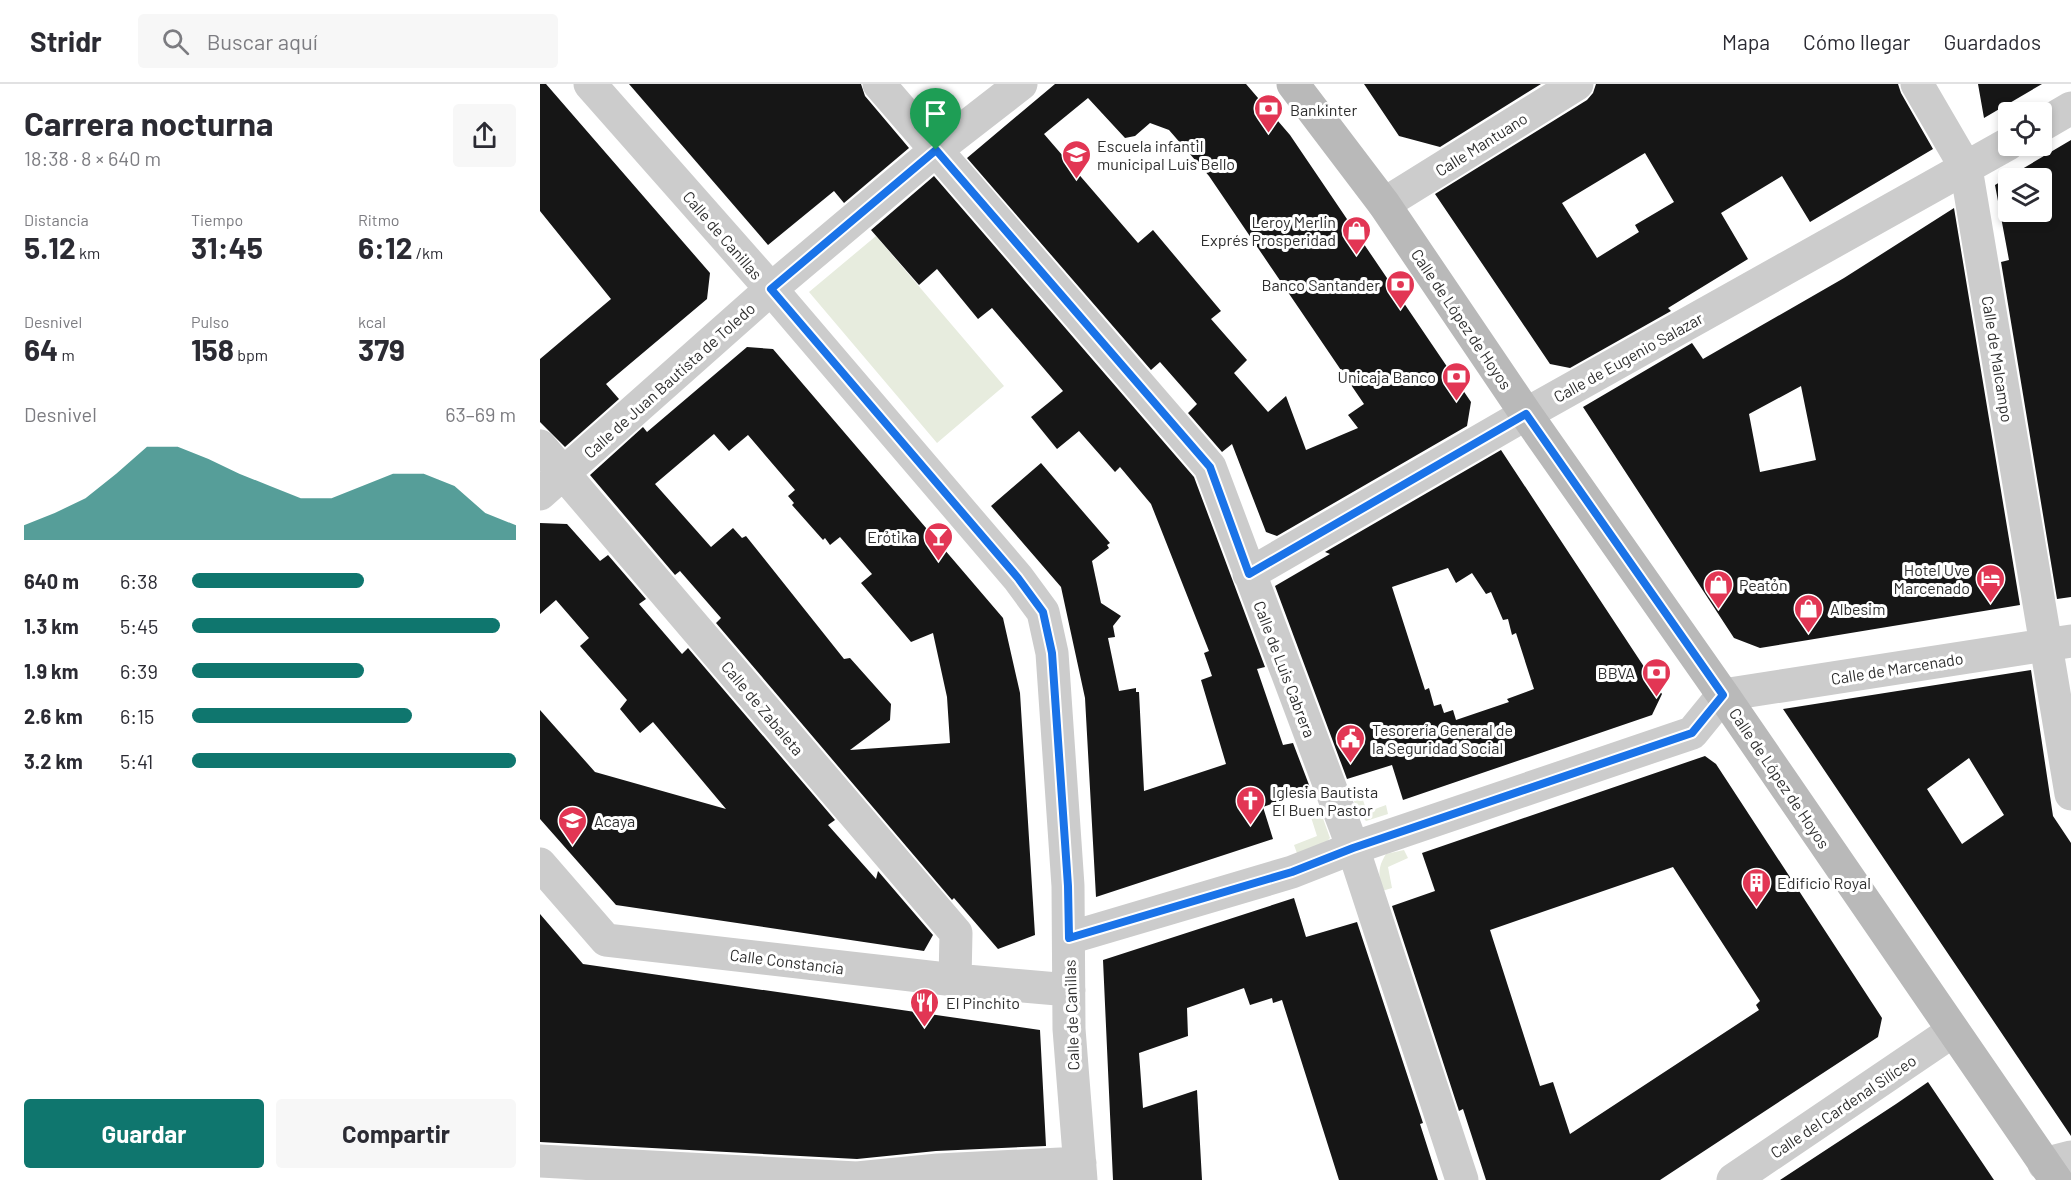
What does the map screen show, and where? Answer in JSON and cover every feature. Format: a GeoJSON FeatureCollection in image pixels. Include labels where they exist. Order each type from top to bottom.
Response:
{"type":"FeatureCollection","features":[{"type":"Feature","properties":{"kind":"street","name":"Calle de Canillas"},"geometry":{"type":"LineString","coordinates":[[590,84],[771,289],[1018,578],[1043,612],[1052,653],[1068,886],[1069,1029],[1080,1172]]}},
{"type":"Feature","properties":{"kind":"street","name":"Calle de Luis Cabrera"},"geometry":{"type":"LineString","coordinates":[[879,84],[1210,467],[1353,848],[1462,1180]]}},
{"type":"Feature","properties":{"kind":"street","name":"Calle de Juan Bautista de Toledo"},"geometry":{"type":"LineString","coordinates":[[552,484],[771,289],[936,150],[1021,84]]}},
{"type":"Feature","properties":{"kind":"street","name":"Calle de López de Hoyos"},"geometry":{"type":"LineString","coordinates":[[1293,84],[1384,204],[1526,414],[1723,695],[1953,1031],[2057,1167]]}},
{"type":"Feature","properties":{"kind":"street","name":"Calle Mantuano"},"geometry":{"type":"LineString","coordinates":[[1384,204],[1577,84]]}},
{"type":"Feature","properties":{"kind":"street","name":"Calle de Malcampo"},"geometry":{"type":"LineString","coordinates":[[1917,84],[1966,168],[2058,643],[2071,794]]}},
{"type":"Feature","properties":{"kind":"street"},"geometry":{"type":"LineString","coordinates":[[2052,119],[2071,108]]}},
{"type":"Feature","properties":{"kind":"street","name":"Calle de Eugenio Salazar"},"geometry":{"type":"LineString","coordinates":[[1249,574],[1526,414],[1998,150]]}},
{"type":"Feature","properties":{"kind":"street","name":"Calle de Zabaleta"},"geometry":{"type":"LineString","coordinates":[[540,446],[552,484],[956,933],[955,980]]}},
{"type":"Feature","properties":{"kind":"street","name":"Calle de Marcenado"},"geometry":{"type":"LineString","coordinates":[[1723,695],[2058,643]]}},
{"type":"Feature","properties":{"kind":"street"},"geometry":{"type":"LineString","coordinates":[[1069,938],[1292,872],[1353,848],[1692,733],[1723,695]]}},
{"type":"Feature","properties":{"kind":"street","name":"Calle Constancia"},"geometry":{"type":"LineString","coordinates":[[540,864],[606,940],[955,980],[1069,990]]}},
{"type":"Feature","properties":{"kind":"street","name":"Calle del Cardenal Silíceo"},"geometry":{"type":"LineString","coordinates":[[1733,1180],[1953,1031]]}},
{"type":"Feature","properties":{"kind":"street"},"geometry":{"type":"LineString","coordinates":[[540,1161],[605,1173],[857,1178],[1080,1172]]}},
{"type":"Feature","properties":{"kind":"shaded area"},"geometry":{"type":"Polygon","coordinates":[[[876,236],[1004,386],[937,443],[809,292],[876,236]]]}},
{"type":"Feature","properties":{"kind":"shaded area"},"geometry":{"type":"Polygon","coordinates":[[[1361,794],[1367,812],[1386,805],[1388,814],[1366,821],[1358,812],[1352,796],[1361,794]]]}},
{"type":"Feature","properties":{"kind":"shaded area"},"geometry":{"type":"Polygon","coordinates":[[[1320,810],[1330,838],[1322,847],[1298,856],[1294,845],[1317,836],[1310,814],[1320,810]]]}},
{"type":"Feature","properties":{"kind":"shaded area"},"geometry":{"type":"Polygon","coordinates":[[[1404,850],[1408,858],[1388,867],[1392,888],[1382,891],[1380,872],[1383,859],[1386,854],[1404,850]]]}},
{"type":"Feature","properties":{"kind":"building"},"geometry":{"type":"Polygon","coordinates":[[[540,84],[546,84],[710,273],[707,299],[606,384],[619,399],[565,447],[540,422],[540,359],[611,299],[540,211],[540,84]]]}},
{"type":"Feature","properties":{"kind":"building"},"geometry":{"type":"Polygon","coordinates":[[[629,84],[861,84],[865,96],[909,148],[844,203],[834,191],[768,245],[629,84]]]}},
{"type":"Feature","properties":{"kind":"building"},"geometry":{"type":"Polygon","coordinates":[[[1055,84],[1246,84],[1290,135],[1471,402],[1467,426],[1277,536],[1266,532],[1232,444],[1222,452],[1188,413],[1197,404],[1160,362],[1151,370],[967,158],[1055,84]],[[1088,98],[1044,134],[1138,243],[1153,230],[1221,311],[1211,319],[1247,360],[1234,373],[1268,412],[1286,396],[1306,450],[1358,428],[1348,415],[1364,404],[1209,176],[1169,130],[1150,123],[1135,136],[1125,138],[1088,98]]]}},
{"type":"Feature","properties":{"kind":"building"},"geometry":{"type":"Polygon","coordinates":[[[1364,84],[1541,84],[1440,147],[1399,136],[1364,84]]]}},
{"type":"Feature","properties":{"kind":"building"},"geometry":{"type":"Polygon","coordinates":[[[1596,84],[1898,84],[1933,149],[1810,222],[1782,176],[1721,213],[1748,259],[1668,308],[1671,311],[1570,368],[1550,364],[1435,194],[1587,100],[1596,84]],[[1645,153],[1562,203],[1597,258],[1639,232],[1635,225],[1674,202],[1645,153]]]}},
{"type":"Feature","properties":{"kind":"building"},"geometry":{"type":"Polygon","coordinates":[[[1978,84],[2042,84],[2011,102],[1998,102],[1998,110],[1984,118],[1978,84]]]}},
{"type":"Feature","properties":{"kind":"building"},"geometry":{"type":"Polygon","coordinates":[[[2071,140],[2071,597],[2057,599],[2001,262],[2009,260],[2002,222],[2052,222],[2052,168],[2024,168],[2044,156],[2052,156],[2052,151],[2071,140]]]}},
{"type":"Feature","properties":{"kind":"building"},"geometry":{"type":"Polygon","coordinates":[[[934,176],[1194,477],[1265,667],[1257,669],[1283,745],[1293,743],[1311,790],[1263,807],[1273,839],[1096,897],[1085,698],[1061,587],[991,506],[1041,463],[1110,543],[1107,545],[1109,548],[1092,561],[1101,603],[1121,616],[1113,626],[1115,637],[1108,638],[1119,691],[1136,688],[1136,692],[1139,692],[1144,791],[1226,764],[1201,680],[1212,676],[1204,653],[1209,651],[1151,504],[1120,467],[1115,472],[1079,431],[1057,449],[1031,417],[1063,391],[992,308],[978,319],[937,269],[919,285],[871,230],[934,176]]]}},
{"type":"Feature","properties":{"kind":"building"},"geometry":{"type":"Polygon","coordinates":[[[1998,183],[1998,201],[1995,185],[1998,183]]]}},
{"type":"Feature","properties":{"kind":"building"},"geometry":{"type":"Polygon","coordinates":[[[1954,208],[2020,605],[1760,648],[1734,638],[1583,407],[1692,343],[1703,359],[1844,278],[1954,208]],[[1801,386],[1749,414],[1760,472],[1816,460],[1801,386]]]}},
{"type":"Feature","properties":{"kind":"building"},"geometry":{"type":"Polygon","coordinates":[[[747,347],[773,349],[1003,618],[1020,693],[1035,935],[998,949],[954,898],[952,900],[716,623],[721,618],[680,571],[675,575],[590,475],[643,427],[647,432],[747,347]],[[714,434],[655,484],[711,547],[733,528],[742,538],[746,536],[844,659],[850,658],[891,704],[890,720],[850,750],[950,743],[947,697],[933,633],[911,642],[861,583],[872,574],[840,537],[830,545],[825,538],[823,540],[792,505],[794,503],[788,496],[795,490],[748,435],[729,451],[714,434]]]}},
{"type":"Feature","properties":{"kind":"building"},"geometry":{"type":"Polygon","coordinates":[[[1501,450],[1662,694],[1652,715],[1403,800],[1392,765],[1347,779],[1275,586],[1330,554],[1325,552],[1501,450]],[[1448,568],[1392,587],[1425,690],[1429,688],[1434,706],[1441,704],[1444,713],[1453,710],[1456,720],[1509,702],[1507,699],[1534,689],[1516,633],[1512,635],[1508,619],[1503,620],[1491,592],[1486,594],[1472,573],[1456,583],[1448,568]]]}},
{"type":"Feature","properties":{"kind":"building"},"geometry":{"type":"Polygon","coordinates":[[[540,523],[567,524],[600,561],[608,555],[646,599],[639,604],[682,654],[688,648],[835,820],[828,825],[876,879],[878,871],[933,935],[924,951],[616,905],[540,819],[540,710],[595,772],[726,809],[653,722],[640,733],[620,709],[627,700],[580,646],[589,638],[556,600],[540,614],[540,523]]]}},
{"type":"Feature","properties":{"kind":"building"},"geometry":{"type":"Polygon","coordinates":[[[2031,670],[2053,816],[2071,843],[2071,1136],[1783,709],[2031,670]],[[1969,758],[1927,789],[1962,844],[2004,815],[1969,758]]]}},
{"type":"Feature","properties":{"kind":"building"},"geometry":{"type":"Polygon","coordinates":[[[1705,756],[1716,764],[1882,1018],[1878,1037],[1660,1180],[1486,1180],[1463,1109],[1459,1111],[1392,906],[1435,891],[1422,853],[1705,756]],[[1673,867],[1490,930],[1540,1086],[1553,1082],[1570,1134],[1759,1010],[1756,1005],[1760,1001],[1673,867]]]}},
{"type":"Feature","properties":{"kind":"building"},"geometry":{"type":"Polygon","coordinates":[[[1294,898],[1306,937],[1357,922],[1423,1123],[1420,1124],[1438,1180],[1339,1180],[1282,1000],[1273,1003],[1272,998],[1250,1005],[1244,988],[1187,1008],[1188,1036],[1139,1053],[1143,1108],[1197,1090],[1202,1180],[1113,1180],[1103,960],[1294,898]]]}},
{"type":"Feature","properties":{"kind":"building"},"geometry":{"type":"Polygon","coordinates":[[[540,914],[583,964],[1040,1030],[1046,1146],[936,1151],[857,1159],[540,1142],[540,914]]]}},
{"type":"Feature","properties":{"kind":"building"},"geometry":{"type":"Polygon","coordinates":[[[1928,1082],[1994,1180],[1780,1180],[1896,1104],[1928,1082]]]}},
{"type":"Feature","properties":{"kind":"place","name":"Bankinter"},"geometry":{"type":"Point","coordinates":[1269,134]}},
{"type":"Feature","properties":{"kind":"place","name":"Escuela infantil municipal Luis Bello"},"geometry":{"type":"Point","coordinates":[1076,180]}},
{"type":"Feature","properties":{"kind":"place","name":"Leroy Merlin Exprés Prosperidad"},"geometry":{"type":"Point","coordinates":[1357,256]}},
{"type":"Feature","properties":{"kind":"place","name":"Banco Santander"},"geometry":{"type":"Point","coordinates":[1401,310]}},
{"type":"Feature","properties":{"kind":"place","name":"Unicaja Banco"},"geometry":{"type":"Point","coordinates":[1457,402]}},
{"type":"Feature","properties":{"kind":"place","name":"Erótika"},"geometry":{"type":"Point","coordinates":[938,562]}},
{"type":"Feature","properties":{"kind":"place","name":"Hotel Uve Marcenado"},"geometry":{"type":"Point","coordinates":[1991,604]}},
{"type":"Feature","properties":{"kind":"place","name":"Peatón"},"geometry":{"type":"Point","coordinates":[1718,610]}},
{"type":"Feature","properties":{"kind":"place","name":"Albesim"},"geometry":{"type":"Point","coordinates":[1809,634]}},
{"type":"Feature","properties":{"kind":"place","name":"BBVA"},"geometry":{"type":"Point","coordinates":[1656,698]}},
{"type":"Feature","properties":{"kind":"place","name":"Tesorería General de la Seguridad Social"},"geometry":{"type":"Point","coordinates":[1351,764]}},
{"type":"Feature","properties":{"kind":"place","name":"Iglesia Bautista El Buen Pastor"},"geometry":{"type":"Point","coordinates":[1251,826]}},
{"type":"Feature","properties":{"kind":"place","name":"Acaya"},"geometry":{"type":"Point","coordinates":[573,846]}},
{"type":"Feature","properties":{"kind":"place","name":"Edificio Royal"},"geometry":{"type":"Point","coordinates":[1756,908]}},
{"type":"Feature","properties":{"kind":"place","name":"El Pinchito"},"geometry":{"type":"Point","coordinates":[925,1028]}},
{"type":"Feature","properties":{"kind":"route"},"geometry":{"type":"LineString","coordinates":[[936,150],[1210,467],[1249,574],[1526,414],[1723,695],[1692,733],[1353,848],[1292,872],[1069,938],[1068,886],[1052,653],[1043,612],[1018,578],[771,289],[936,150]]}}]}
